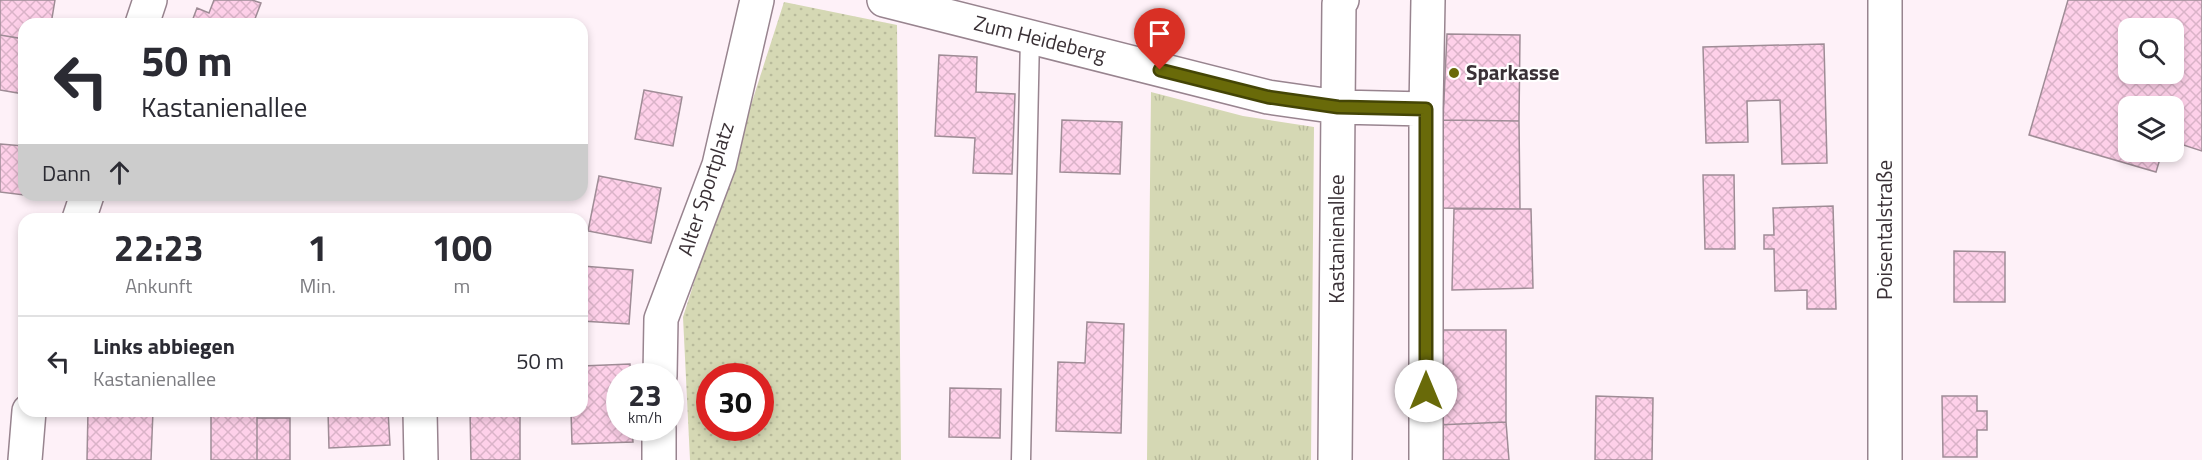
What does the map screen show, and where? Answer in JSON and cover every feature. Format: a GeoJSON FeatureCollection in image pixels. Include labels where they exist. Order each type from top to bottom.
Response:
{"type":"FeatureCollection","features":[{"type":"Feature","properties":{"kind":"street"},"geometry":{"type":"LineString","coordinates":[[144,18],[150,0]]}},
{"type":"Feature","properties":{"kind":"street","name":"Alter Sportplatz"},"geometry":{"type":"LineString","coordinates":[[660,363],[662,319],[719,165],[757,0]]}},
{"type":"Feature","properties":{"kind":"street","name":"Zum Heideberg"},"geometry":{"type":"LineString","coordinates":[[884,0],[1268,97],[1338,107]]}},
{"type":"Feature","properties":{"kind":"street"},"geometry":{"type":"LineString","coordinates":[[1342,0],[1339,4],[1338,107],[1426,109]]}},
{"type":"Feature","properties":{"kind":"street"},"geometry":{"type":"LineString","coordinates":[[1426,460],[1428,0]]}},
{"type":"Feature","properties":{"kind":"street","name":"Poisentalstraße"},"geometry":{"type":"LineString","coordinates":[[1885,460],[1886,0]]}},
{"type":"Feature","properties":{"kind":"street","name":"Kastanienallee"},"geometry":{"type":"LineString","coordinates":[[1335,460],[1338,107]]}},
{"type":"Feature","properties":{"kind":"street"},"geometry":{"type":"LineString","coordinates":[[25,460],[29,417]]}},
{"type":"Feature","properties":{"kind":"street"},"geometry":{"type":"LineString","coordinates":[[420,417],[421,460]]}},
{"type":"Feature","properties":{"kind":"street"},"geometry":{"type":"LineString","coordinates":[[659,441],[659,460]]}},
{"type":"Feature","properties":{"kind":"lane"},"geometry":{"type":"LineString","coordinates":[[1021,460],[1030,36]]}},
{"type":"Feature","properties":{"kind":"green space"},"geometry":{"type":"Polygon","coordinates":[[[784,2],[897,25],[901,460],[690,460],[683,317],[784,2]]]}},
{"type":"Feature","properties":{"kind":"green space"},"geometry":{"type":"Polygon","coordinates":[[[1151,92],[1243,116],[1314,127],[1311,460],[1147,460],[1151,92]]]}},
{"type":"Feature","properties":{"kind":"building"},"geometry":{"type":"Polygon","coordinates":[[[0,0],[55,0],[52,18],[18,18],[18,38],[0,35],[0,0]]]}},
{"type":"Feature","properties":{"kind":"building"},"geometry":{"type":"Polygon","coordinates":[[[214,0],[252,0],[261,3],[255,18],[193,18],[197,8],[209,13],[214,0]]]}},
{"type":"Feature","properties":{"kind":"building"},"geometry":{"type":"Polygon","coordinates":[[[2068,0],[2202,0],[2202,151],[2184,145],[2184,96],[2118,96],[2118,161],[2029,135],[2068,0]]]}},
{"type":"Feature","properties":{"kind":"building"},"geometry":{"type":"Polygon","coordinates":[[[1447,34],[1520,35],[1519,121],[1443,120],[1447,34]]]}},
{"type":"Feature","properties":{"kind":"building"},"geometry":{"type":"Polygon","coordinates":[[[0,35],[18,38],[18,93],[0,90],[0,35]]]}},
{"type":"Feature","properties":{"kind":"building"},"geometry":{"type":"Polygon","coordinates":[[[1824,44],[1827,163],[1782,164],[1780,100],[1747,101],[1748,142],[1706,143],[1703,47],[1824,44]]]}},
{"type":"Feature","properties":{"kind":"building"},"geometry":{"type":"Polygon","coordinates":[[[939,55],[977,57],[976,92],[1015,94],[1012,174],[973,173],[975,138],[935,136],[939,55]]]}},
{"type":"Feature","properties":{"kind":"building"},"geometry":{"type":"Polygon","coordinates":[[[644,90],[682,97],[673,146],[635,139],[644,90]]]}},
{"type":"Feature","properties":{"kind":"building"},"geometry":{"type":"Polygon","coordinates":[[[1062,120],[1122,122],[1120,174],[1060,172],[1062,120]]]}},
{"type":"Feature","properties":{"kind":"building"},"geometry":{"type":"Polygon","coordinates":[[[1443,120],[1519,121],[1520,209],[1439,208],[1443,120]]]}},
{"type":"Feature","properties":{"kind":"building"},"geometry":{"type":"Polygon","coordinates":[[[0,144],[18,146],[18,194],[0,192],[0,144]]]}},
{"type":"Feature","properties":{"kind":"building"},"geometry":{"type":"Polygon","coordinates":[[[2122,162],[2159,162],[2156,172],[2122,162]]]}},
{"type":"Feature","properties":{"kind":"building"},"geometry":{"type":"Polygon","coordinates":[[[1703,175],[1734,175],[1735,249],[1705,249],[1703,175]]]}},
{"type":"Feature","properties":{"kind":"building"},"geometry":{"type":"Polygon","coordinates":[[[599,176],[661,188],[651,243],[588,231],[599,176]]]}},
{"type":"Feature","properties":{"kind":"building"},"geometry":{"type":"Polygon","coordinates":[[[1833,206],[1836,309],[1807,309],[1807,290],[1775,291],[1774,249],[1764,249],[1764,235],[1774,235],[1773,208],[1833,206]]]}},
{"type":"Feature","properties":{"kind":"building"},"geometry":{"type":"Polygon","coordinates":[[[1454,209],[1531,209],[1533,288],[1452,290],[1454,209]]]}},
{"type":"Feature","properties":{"kind":"building"},"geometry":{"type":"Polygon","coordinates":[[[1954,251],[2005,252],[2005,302],[1954,302],[1954,251]]]}},
{"type":"Feature","properties":{"kind":"building"},"geometry":{"type":"Polygon","coordinates":[[[588,266],[633,270],[629,324],[588,321],[588,266]]]}},
{"type":"Feature","properties":{"kind":"building"},"geometry":{"type":"Polygon","coordinates":[[[1087,322],[1124,324],[1121,433],[1056,431],[1058,362],[1085,363],[1087,322]]]}},
{"type":"Feature","properties":{"kind":"building"},"geometry":{"type":"Polygon","coordinates":[[[1437,330],[1506,330],[1506,422],[1437,425],[1437,330]]]}},
{"type":"Feature","properties":{"kind":"building"},"geometry":{"type":"Polygon","coordinates":[[[606,365],[606,441],[633,442],[572,444],[571,417],[588,417],[588,366],[606,365]]]}},
{"type":"Feature","properties":{"kind":"building"},"geometry":{"type":"Polygon","coordinates":[[[950,388],[1001,389],[1000,438],[949,437],[950,388]]]}},
{"type":"Feature","properties":{"kind":"building"},"geometry":{"type":"Polygon","coordinates":[[[1596,396],[1653,398],[1652,460],[1595,460],[1596,396]]]}},
{"type":"Feature","properties":{"kind":"building"},"geometry":{"type":"Polygon","coordinates":[[[1942,396],[1977,396],[1977,411],[1987,411],[1987,430],[1977,430],[1977,457],[1943,457],[1942,396]]]}},
{"type":"Feature","properties":{"kind":"building"},"geometry":{"type":"Polygon","coordinates":[[[88,417],[153,417],[151,460],[87,460],[88,417]]]}},
{"type":"Feature","properties":{"kind":"building"},"geometry":{"type":"Polygon","coordinates":[[[211,417],[257,417],[257,460],[211,460],[211,417]]]}},
{"type":"Feature","properties":{"kind":"building"},"geometry":{"type":"Polygon","coordinates":[[[328,417],[388,417],[390,445],[329,448],[328,417]]]}},
{"type":"Feature","properties":{"kind":"building"},"geometry":{"type":"Polygon","coordinates":[[[470,417],[520,417],[520,460],[471,460],[470,417]]]}},
{"type":"Feature","properties":{"kind":"building"},"geometry":{"type":"Polygon","coordinates":[[[257,418],[290,418],[290,460],[257,460],[257,418]]]}},
{"type":"Feature","properties":{"kind":"building"},"geometry":{"type":"Polygon","coordinates":[[[1506,422],[1509,460],[1438,460],[1437,425],[1506,422]]]}},
{"type":"Feature","properties":{"kind":"place","name":"Sparkasse"},"geometry":{"type":"Point","coordinates":[1454,73]}},
{"type":"Feature","properties":{"kind":"route"},"geometry":{"type":"LineString","coordinates":[[1160,70],[1268,97],[1338,107],[1426,109],[1426,391]]}}]}
